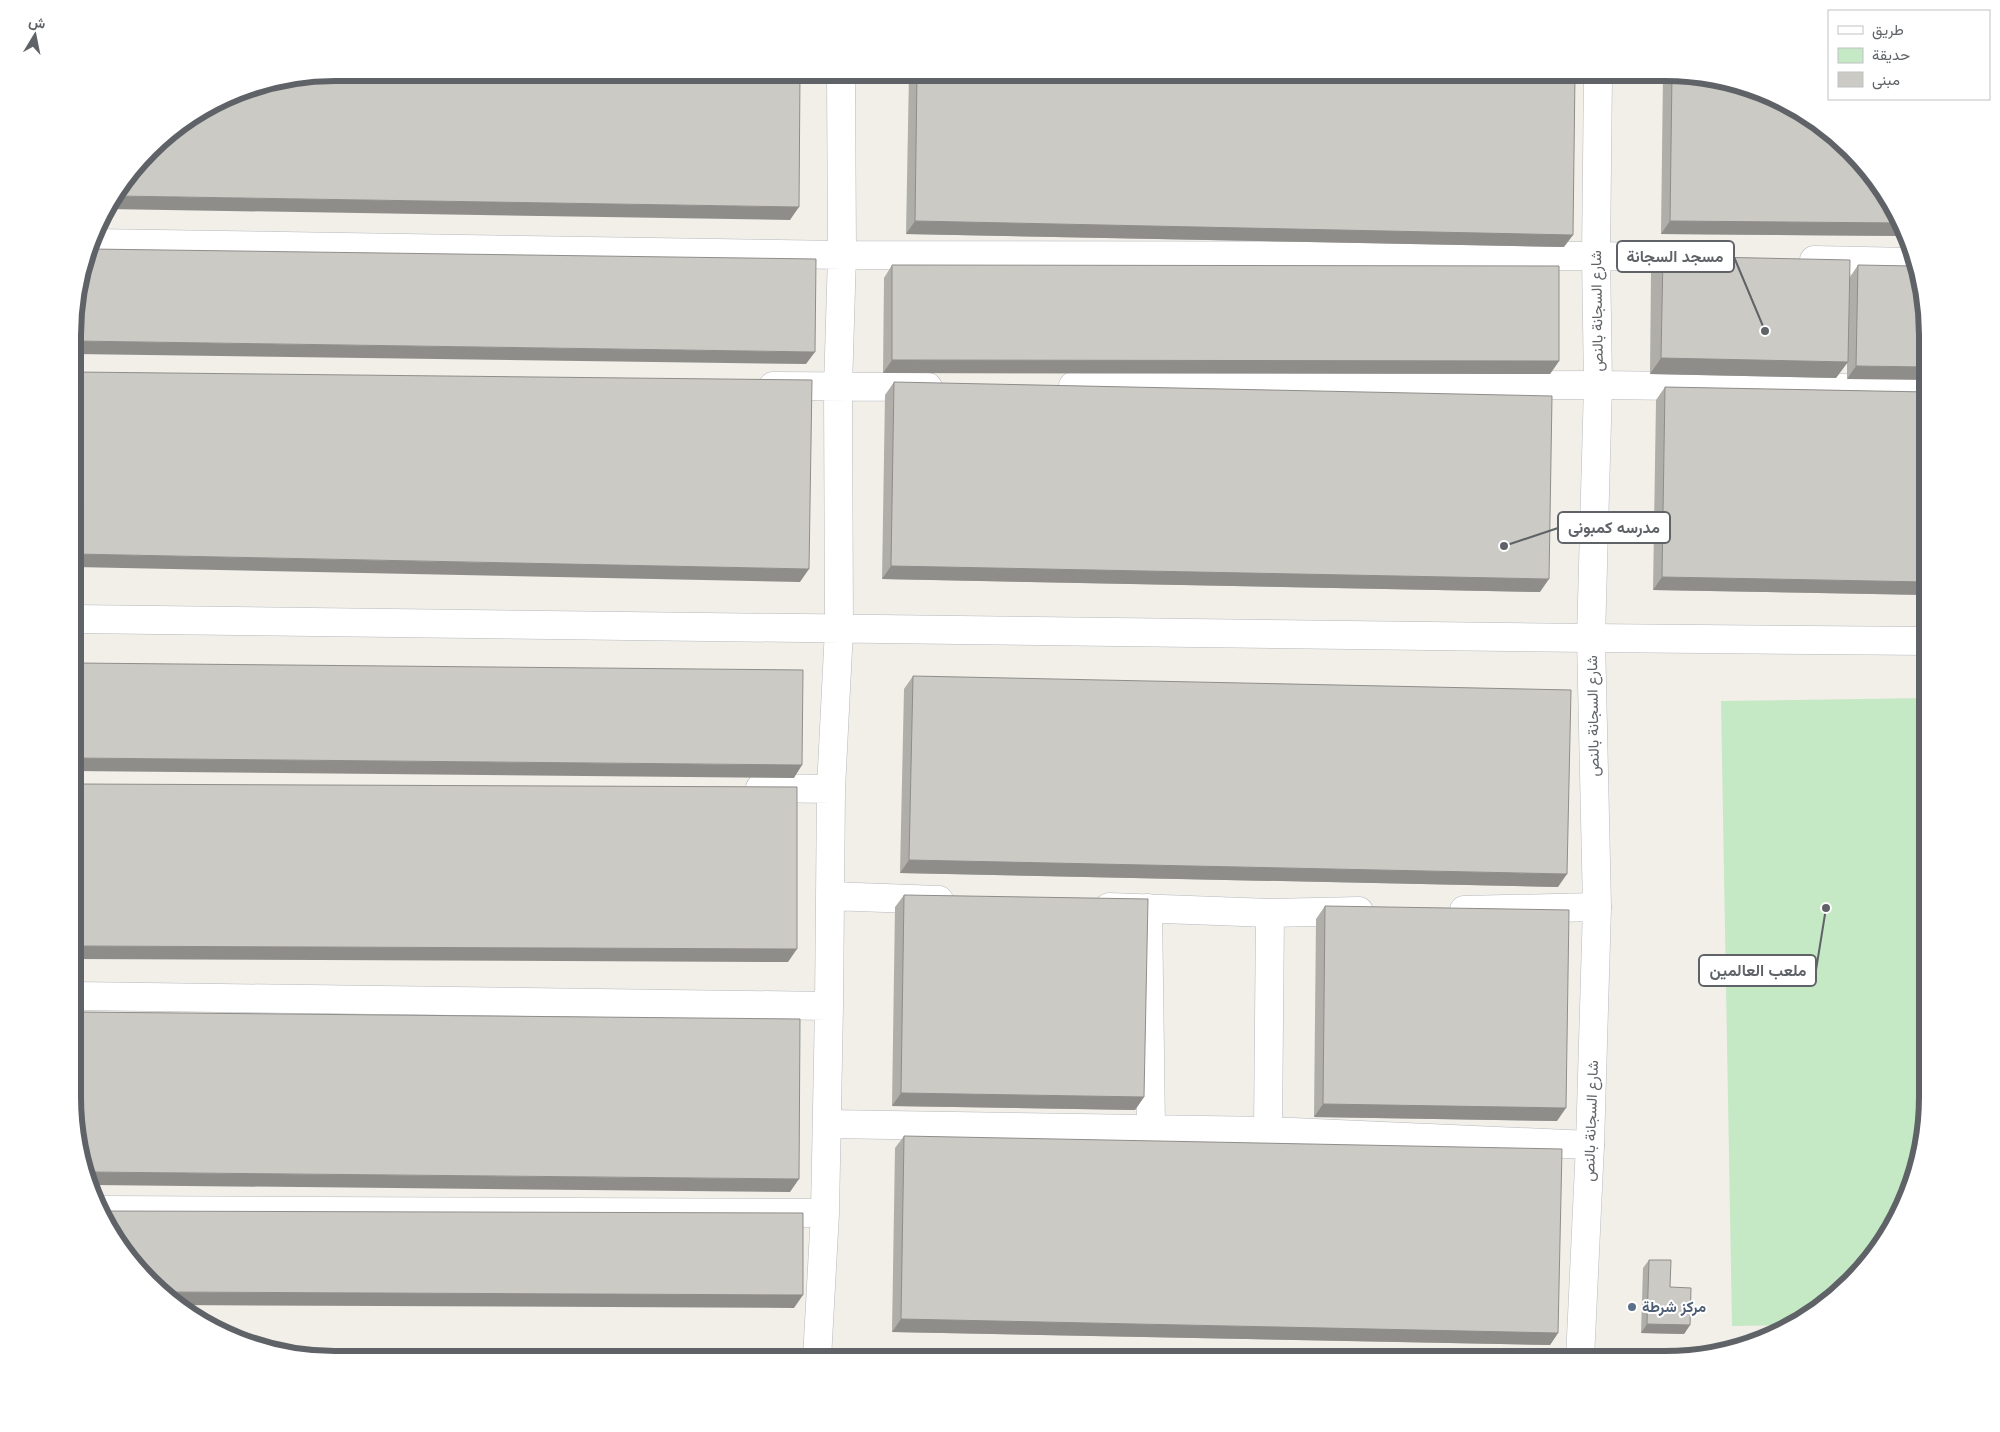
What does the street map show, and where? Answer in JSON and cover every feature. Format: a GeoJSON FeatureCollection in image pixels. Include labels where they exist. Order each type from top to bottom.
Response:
{"type":"FeatureCollection","features":[{"type":"Feature","properties":{"kind":"street"},"geometry":{"type":"LineString","coordinates":[[817,1351],[827,1124],[831,789],[839,629],[838,387],[842,255],[841,81]]}},
{"type":"Feature","properties":{"kind":"street","name":"شارع السجانة بالنص"},"geometry":{"type":"LineString","coordinates":[[1580,1351],[1590,1145],[1597,907],[1591,638],[1598,385],[1596,256],[1598,81]]}},
{"type":"Feature","properties":{"kind":"street"},"geometry":{"type":"LineString","coordinates":[[99,243],[842,255],[1596,256],[1724,258]]}},
{"type":"Feature","properties":{"kind":"street"},"geometry":{"type":"LineString","coordinates":[[1794,259],[1908,262]]}},
{"type":"Feature","properties":{"kind":"street"},"geometry":{"type":"LineString","coordinates":[[1048,386],[1598,385],[1919,389]]}},
{"type":"Feature","properties":{"kind":"street"},"geometry":{"type":"LineString","coordinates":[[749,386],[948,387]]}},
{"type":"Feature","properties":{"kind":"street"},"geometry":{"type":"LineString","coordinates":[[81,620],[1591,638],[1919,640]]}},
{"type":"Feature","properties":{"kind":"street"},"geometry":{"type":"LineString","coordinates":[[732,788],[831,789]]}},
{"type":"Feature","properties":{"kind":"street"},"geometry":{"type":"LineString","coordinates":[[830,896],[960,901]]}},
{"type":"Feature","properties":{"kind":"street"},"geometry":{"type":"LineString","coordinates":[[1089,906],[1270,913],[1379,911]]}},
{"type":"Feature","properties":{"kind":"street"},"geometry":{"type":"LineString","coordinates":[[1439,910],[1597,907]]}},
{"type":"Feature","properties":{"kind":"street"},"geometry":{"type":"LineString","coordinates":[[1148,908],[1151,1128]]}},
{"type":"Feature","properties":{"kind":"street"},"geometry":{"type":"LineString","coordinates":[[1268,1131],[1270,913]]}},
{"type":"Feature","properties":{"kind":"street"},"geometry":{"type":"LineString","coordinates":[[81,996],[829,1006]]}},
{"type":"Feature","properties":{"kind":"street"},"geometry":{"type":"LineString","coordinates":[[827,1124],[1268,1131],[1590,1145]]}},
{"type":"Feature","properties":{"kind":"street"},"geometry":{"type":"LineString","coordinates":[[108,1210],[824,1212]]}},
{"type":"Feature","properties":{"kind":"green space"},"geometry":{"type":"Polygon","coordinates":[[[1919,698],[1919,1097],[1914,1146],[1905,1178],[1893,1209],[1876,1238],[1856,1264],[1832,1288],[1806,1308],[1776,1325],[1732,1326],[1721,701],[1919,698]]]}},
{"type":"Feature","properties":{"kind":"building"},"geometry":{"type":"Polygon","coordinates":[[[335,81],[800,81],[799,207],[123,196],[144,168],[168,144],[208,115],[254,95],[302,83],[335,81]]]}},
{"type":"Feature","properties":{"kind":"building"},"geometry":{"type":"Polygon","coordinates":[[[917,81],[1575,81],[1573,235],[915,221],[917,81]]]}},
{"type":"Feature","properties":{"kind":"building"},"geometry":{"type":"Polygon","coordinates":[[[1672,81],[1698,83],[1731,90],[1777,107],[1792,115],[1832,144],[1856,168],[1876,194],[1893,223],[1670,221],[1672,81]]]}},
{"type":"Feature","properties":{"kind":"building"},"geometry":{"type":"Polygon","coordinates":[[[97,249],[816,259],[815,352],[81,341],[81,335],[83,302],[90,269],[97,249]]]}},
{"type":"Feature","properties":{"kind":"building"},"geometry":{"type":"Polygon","coordinates":[[[1663,256],[1850,260],[1848,362],[1661,358],[1663,256]]]}},
{"type":"Feature","properties":{"kind":"building"},"geometry":{"type":"Polygon","coordinates":[[[892,265],[1559,266],[1559,361],[892,360],[892,265]]]}},
{"type":"Feature","properties":{"kind":"building"},"geometry":{"type":"Polygon","coordinates":[[[1858,265],[1909,266],[1917,302],[1919,367],[1856,366],[1858,265]]]}},
{"type":"Feature","properties":{"kind":"building"},"geometry":{"type":"Polygon","coordinates":[[[81,372],[812,380],[809,569],[81,554],[81,372]]]}},
{"type":"Feature","properties":{"kind":"building"},"geometry":{"type":"Polygon","coordinates":[[[894,382],[1552,396],[1549,579],[891,566],[894,382]]]}},
{"type":"Feature","properties":{"kind":"building"},"geometry":{"type":"Polygon","coordinates":[[[1665,387],[1919,392],[1919,582],[1662,577],[1665,387]]]}},
{"type":"Feature","properties":{"kind":"building"},"geometry":{"type":"Polygon","coordinates":[[[81,663],[803,670],[802,765],[81,758],[81,663]]]}},
{"type":"Feature","properties":{"kind":"building"},"geometry":{"type":"Polygon","coordinates":[[[913,676],[1571,690],[1567,874],[909,860],[913,676]]]}},
{"type":"Feature","properties":{"kind":"building"},"geometry":{"type":"Polygon","coordinates":[[[81,784],[797,787],[797,949],[81,946],[81,784]]]}},
{"type":"Feature","properties":{"kind":"building"},"geometry":{"type":"Polygon","coordinates":[[[904,895],[1148,899],[1144,1097],[901,1093],[904,895]]]}},
{"type":"Feature","properties":{"kind":"building"},"geometry":{"type":"Polygon","coordinates":[[[1325,906],[1569,910],[1566,1108],[1323,1104],[1325,906]]]}},
{"type":"Feature","properties":{"kind":"building"},"geometry":{"type":"Polygon","coordinates":[[[81,1012],[800,1019],[799,1179],[93,1172],[83,1130],[81,1012]]]}},
{"type":"Feature","properties":{"kind":"building"},"geometry":{"type":"Polygon","coordinates":[[[904,1136],[1562,1149],[1558,1333],[901,1319],[904,1136]]]}},
{"type":"Feature","properties":{"kind":"building"},"geometry":{"type":"Polygon","coordinates":[[[108,1211],[803,1213],[803,1295],[173,1292],[144,1264],[124,1238],[108,1211]]]}},
{"type":"Feature","properties":{"kind":"building"},"geometry":{"type":"Polygon","coordinates":[[[1649,1260],[1671,1260],[1670,1287],[1691,1288],[1690,1325],[1647,1324],[1649,1260]]]}},
{"type":"Feature","properties":{"kind":"place","name":"مسجد السجانة"},"geometry":{"type":"Point","coordinates":[1765,331]}},
{"type":"Feature","properties":{"kind":"place","name":"مدرسه كمبونى"},"geometry":{"type":"Point","coordinates":[1504,546]}},
{"type":"Feature","properties":{"kind":"place","name":"ملعب العالمين"},"geometry":{"type":"Point","coordinates":[1826,908]}},
{"type":"Feature","properties":{"kind":"place","name":"مركز شرطة"},"geometry":{"type":"Point","coordinates":[1632,1307]}}]}
